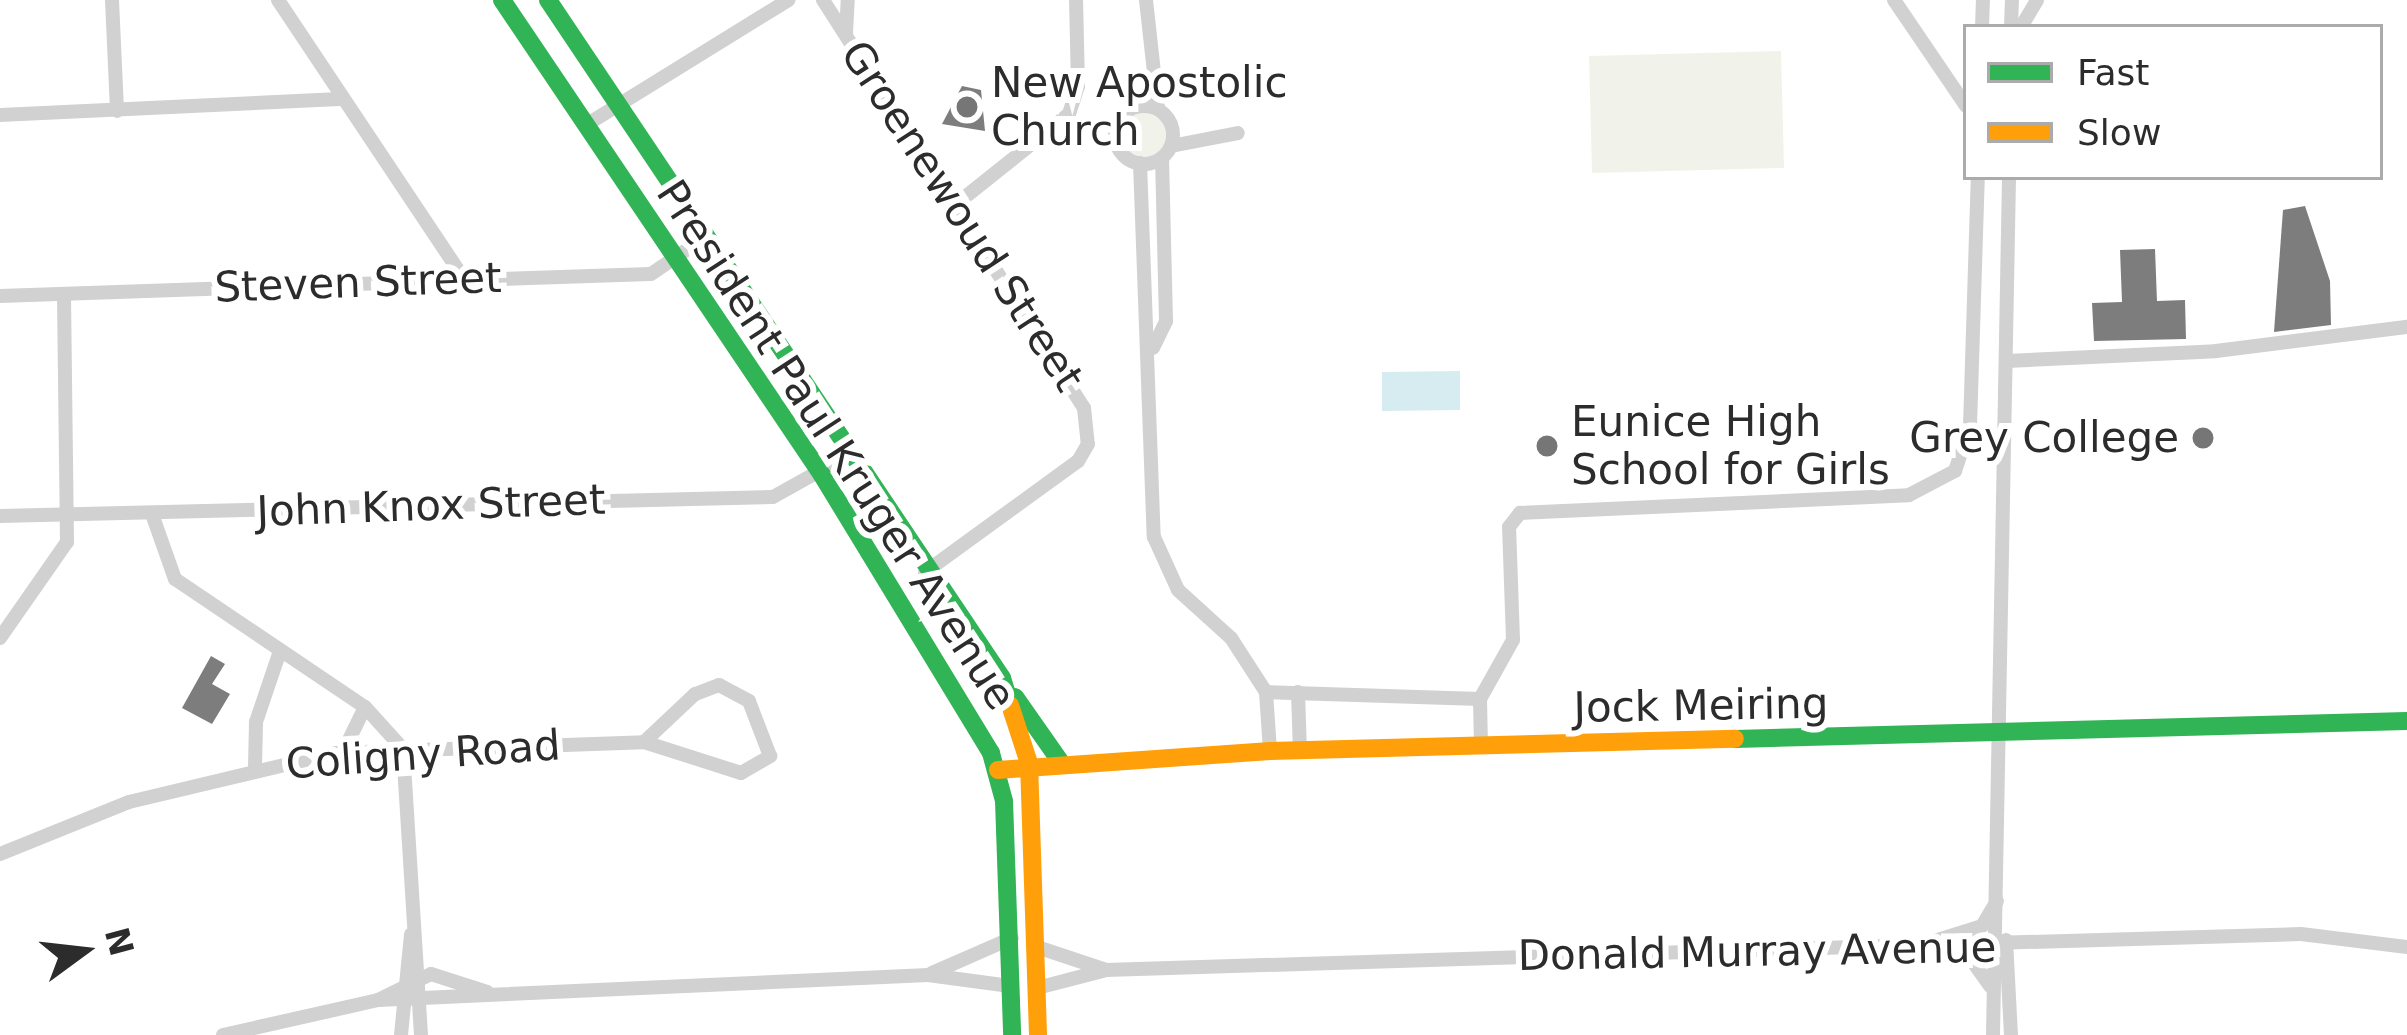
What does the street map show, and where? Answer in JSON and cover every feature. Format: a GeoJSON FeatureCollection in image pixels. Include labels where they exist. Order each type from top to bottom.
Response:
{"type":"FeatureCollection","features":[{"type":"Feature","properties":{"kind":"street"},"geometry":{"type":"LineString","coordinates":[[112,0],[117,111]]}},
{"type":"Feature","properties":{"kind":"street"},"geometry":{"type":"LineString","coordinates":[[278,0],[463,277]]}},
{"type":"Feature","properties":{"kind":"street","name":"President Paul Kruger Avenue"},"geometry":{"type":"LineString","coordinates":[[502,0],[822,476],[998,770],[1012,938],[1012,1035]]}},
{"type":"Feature","properties":{"kind":"street"},"geometry":{"type":"LineString","coordinates":[[586,125],[788,0]]}},
{"type":"Feature","properties":{"kind":"street","name":"Groenewoud Street"},"geometry":{"type":"LineString","coordinates":[[823,0],[960,201],[1076,389],[1088,444],[1067,472],[925,572]]}},
{"type":"Feature","properties":{"kind":"street"},"geometry":{"type":"LineString","coordinates":[[846,33],[848,0]]}},
{"type":"Feature","properties":{"kind":"street"},"geometry":{"type":"LineString","coordinates":[[960,201],[1070,114],[1078,86],[1076,0]]}},
{"type":"Feature","properties":{"kind":"street"},"geometry":{"type":"LineString","coordinates":[[1146,0],[1149,72],[1158,110],[1170,122],[1207,133],[1238,133]]}},
{"type":"Feature","properties":{"kind":"street"},"geometry":{"type":"LineString","coordinates":[[1894,0],[1963,102]]}},
{"type":"Feature","properties":{"kind":"street"},"geometry":{"type":"LineString","coordinates":[[525,36],[553,8]]}},
{"type":"Feature","properties":{"kind":"street","name":"President Paul Kruger Avenue"},"geometry":{"type":"LineString","coordinates":[[553,8],[925,572],[1002,678],[1029,764],[1038,1035]]}},
{"type":"Feature","properties":{"kind":"street"},"geometry":{"type":"LineString","coordinates":[[1149,72],[1139,106],[1119,119],[1115,139],[1140,163],[1142,323],[1153,348],[1158,550],[1178,590],[1231,638],[1266,692],[1270,751]]}},
{"type":"Feature","properties":{"kind":"street"},"geometry":{"type":"LineString","coordinates":[[0,115],[340,99]]}},
{"type":"Feature","properties":{"kind":"street"},"geometry":{"type":"LineString","coordinates":[[1139,106],[1158,110]]}},
{"type":"Feature","properties":{"kind":"street"},"geometry":{"type":"LineString","coordinates":[[1153,348],[1166,322],[1170,122]]}},
{"type":"Feature","properties":{"kind":"street"},"geometry":{"type":"LineString","coordinates":[[1140,163],[1207,133]]}},
{"type":"Feature","properties":{"kind":"street"},"geometry":{"type":"LineString","coordinates":[[1481,748],[1480,699],[1513,640],[1510,527],[1520,513],[1909,495],[1955,471],[1969,445],[1978,180]]}},
{"type":"Feature","properties":{"kind":"street"},"geometry":{"type":"LineString","coordinates":[[2009,180],[1997,735],[1999,924],[2011,1035]]}},
{"type":"Feature","properties":{"kind":"street","name":"Steven Street"},"geometry":{"type":"LineString","coordinates":[[0,296],[651,274],[704,238]]}},
{"type":"Feature","properties":{"kind":"street"},"geometry":{"type":"LineString","coordinates":[[0,638],[53,573],[69,515],[64,295]]}},
{"type":"Feature","properties":{"kind":"street"},"geometry":{"type":"LineString","coordinates":[[2007,361],[2216,351],[2407,327]]}},
{"type":"Feature","properties":{"kind":"street","name":"John Knox Street"},"geometry":{"type":"LineString","coordinates":[[0,516],[773,497],[822,476],[850,454]]}},
{"type":"Feature","properties":{"kind":"street"},"geometry":{"type":"LineString","coordinates":[[152,514],[175,579],[279,654],[364,707],[403,749],[414,911],[401,1035]]}},
{"type":"Feature","properties":{"kind":"street"},"geometry":{"type":"LineString","coordinates":[[255,766],[256,722],[279,654]]}},
{"type":"Feature","properties":{"kind":"street"},"geometry":{"type":"LineString","coordinates":[[1002,678],[1060,760]]}},
{"type":"Feature","properties":{"kind":"street","name":"Coligny Road"},"geometry":{"type":"LineString","coordinates":[[0,854],[129,802],[255,766],[344,752],[644,742],[741,773],[770,756],[749,701],[719,686],[695,694],[644,742]]}},
{"type":"Feature","properties":{"kind":"street"},"geometry":{"type":"LineString","coordinates":[[1266,692],[1480,699]]}},
{"type":"Feature","properties":{"kind":"street"},"geometry":{"type":"LineString","coordinates":[[1298,692],[1300,751]]}},
{"type":"Feature","properties":{"kind":"street"},"geometry":{"type":"LineString","coordinates":[[344,752],[364,707]]}},
{"type":"Feature","properties":{"kind":"street","name":"Jock Meiring"},"geometry":{"type":"LineString","coordinates":[[998,770],[1060,760],[1270,751],[2407,722]]}},
{"type":"Feature","properties":{"kind":"street"},"geometry":{"type":"LineString","coordinates":[[1906,948],[1982,926],[1999,898]]}},
{"type":"Feature","properties":{"kind":"street","name":"Donald Murray Avenue"},"geometry":{"type":"LineString","coordinates":[[1036,988],[1106,970],[1963,948],[2301,934],[2407,947]]}},
{"type":"Feature","properties":{"kind":"street"},"geometry":{"type":"LineString","coordinates":[[928,975],[981,959],[1012,938]]}},
{"type":"Feature","properties":{"kind":"street","name":"Donald Murray Avenue"},"geometry":{"type":"LineString","coordinates":[[1034,946],[1106,970]]}},
{"type":"Feature","properties":{"kind":"street"},"geometry":{"type":"LineString","coordinates":[[1993,1035],[1992,990],[2001,946]]}},
{"type":"Feature","properties":{"kind":"street"},"geometry":{"type":"LineString","coordinates":[[1963,948],[1992,990]]}},
{"type":"Feature","properties":{"kind":"street"},"geometry":{"type":"LineString","coordinates":[[358,1003],[441,975],[493,994]]}},
{"type":"Feature","properties":{"kind":"street"},"geometry":{"type":"LineString","coordinates":[[420,1003],[493,994],[928,975],[1010,986]]}},
{"type":"Feature","properties":{"kind":"street"},"geometry":{"type":"LineString","coordinates":[[223,1035],[378,1000],[408,986]]}},
{"type":"Feature","properties":{"kind":"street"},"geometry":{"type":"LineString","coordinates":[[408,986],[420,1003],[421,1035]]}},
{"type":"Feature","properties":{"kind":"street"},"geometry":{"type":"LineString","coordinates":[[408,986],[420,1003]]}},
{"type":"Feature","properties":{"kind":"shaded area"},"geometry":{"type":"Polygon","coordinates":[[[1781,51],[1784,168],[1592,173],[1589,56],[1781,51]]]}},
{"type":"Feature","properties":{"kind":"shaded area"},"geometry":{"type":"Polygon","coordinates":[[[1144,113],[1159,120],[1166,135],[1159,150],[1144,157],[1129,150],[1122,135],[1129,120],[1144,113]]]}},
{"type":"Feature","properties":{"kind":"shaded area"},"geometry":{"type":"Polygon","coordinates":[[[1460,371],[1460,410],[1382,411],[1382,372],[1460,371]]]}},
{"type":"Feature","properties":{"kind":"building","name":"New Apostolic Church"},"geometry":{"type":"Polygon","coordinates":[[[962,86],[981,90],[985,131],[942,124],[962,86]]]}},
{"type":"Feature","properties":{"kind":"building"},"geometry":{"type":"Polygon","coordinates":[[[2305,206],[2330,281],[2331,325],[2274,332],[2283,210],[2305,206]]]}},
{"type":"Feature","properties":{"kind":"building"},"geometry":{"type":"Polygon","coordinates":[[[2155,249],[2157,301],[2185,300],[2186,339],[2094,341],[2092,303],[2122,302],[2120,250],[2155,249]]]}},
{"type":"Feature","properties":{"kind":"building"},"geometry":{"type":"Polygon","coordinates":[[[211,656],[225,664],[212,684],[230,694],[212,724],[182,708],[211,656]]]}},
{"type":"Feature","properties":{"kind":"traffic: fast"},"geometry":{"type":"LineString","coordinates":[[502,0],[822,475],[991,753],[1004,801],[1012,1035]]}},
{"type":"Feature","properties":{"kind":"traffic: fast"},"geometry":{"type":"LineString","coordinates":[[548,0],[1002,678],[1010,705]]}},
{"type":"Feature","properties":{"kind":"traffic: fast"},"geometry":{"type":"LineString","coordinates":[[1015,697],[1060,761]]}},
{"type":"Feature","properties":{"kind":"traffic: fast"},"geometry":{"type":"LineString","coordinates":[[1735,739],[2407,721]]}},
{"type":"Feature","properties":{"kind":"traffic: slow"},"geometry":{"type":"LineString","coordinates":[[1010,705],[1029,763],[1038,1035]]}},
{"type":"Feature","properties":{"kind":"traffic: slow"},"geometry":{"type":"LineString","coordinates":[[998,770],[1270,751],[1735,739]]}},
{"type":"Feature","properties":{"kind":"place","name":"New Apostolic Church"},"geometry":{"type":"Point","coordinates":[967,107]}},
{"type":"Feature","properties":{"kind":"place","name":"Grey College"},"geometry":{"type":"Point","coordinates":[2203,438]}},
{"type":"Feature","properties":{"kind":"place","name":"Eunice High School for Girls"},"geometry":{"type":"Point","coordinates":[1547,446]}}]}
